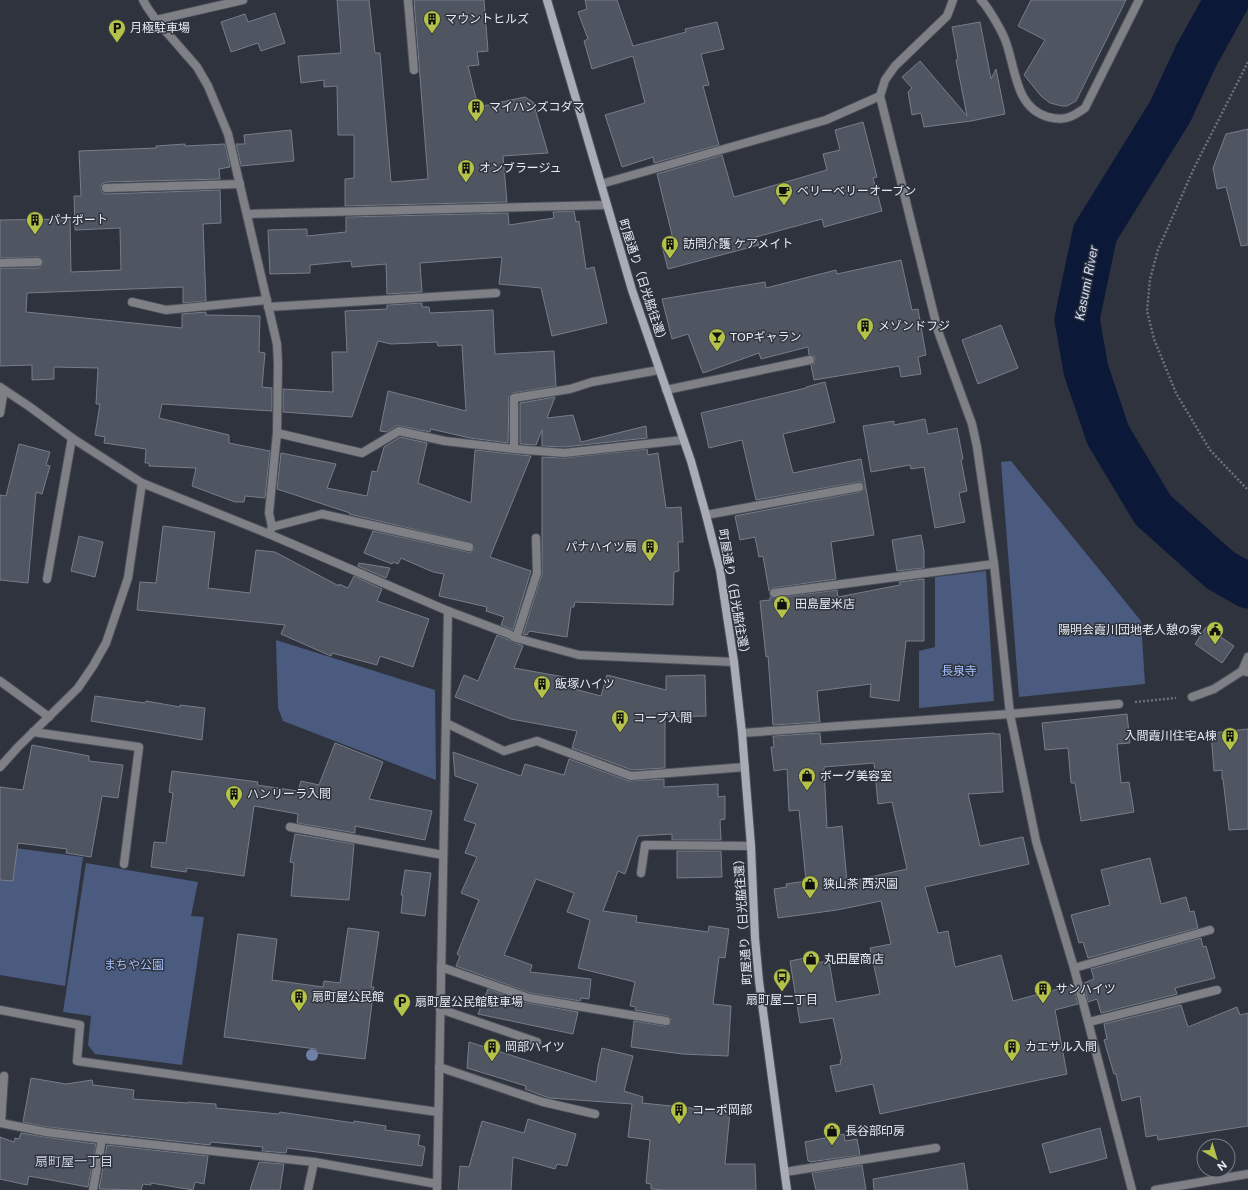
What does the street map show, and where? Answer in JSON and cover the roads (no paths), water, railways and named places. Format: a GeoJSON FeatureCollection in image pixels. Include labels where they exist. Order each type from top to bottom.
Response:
{"type":"FeatureCollection","features":[{"type":"Feature","properties":{"kind":"street"},"geometry":{"type":"LineString","coordinates":[[144,0],[156,20],[197,67],[208,86],[228,134],[240,184],[277,344],[277,433],[270,513],[270,531]]}},
{"type":"Feature","properties":{"kind":"street"},"geometry":{"type":"LineString","coordinates":[[156,20],[243,0]]}},
{"type":"Feature","properties":{"kind":"street"},"geometry":{"type":"LineString","coordinates":[[408,0],[414,70]]}},
{"type":"Feature","properties":{"kind":"street","name":"町屋通り（日光脇往還）"},"geometry":{"type":"LineString","coordinates":[[547,0],[632,290],[691,460],[720,570],[734,662],[742,733],[751,846],[755,938],[759,982],[787,1190]]}},
{"type":"Feature","properties":{"kind":"street"},"geometry":{"type":"LineString","coordinates":[[953,0],[947,16],[895,66],[884,80],[880,96],[938,331],[972,424],[977,447],[994,564],[1010,714],[1036,841],[1089,1022],[1132,1190]]}},
{"type":"Feature","properties":{"kind":"street"},"geometry":{"type":"LineString","coordinates":[[981,0],[1004,37],[1020,92],[1027,104],[1036,112],[1056,119],[1065,120],[1085,108],[1139,0]]}},
{"type":"Feature","properties":{"kind":"street"},"geometry":{"type":"LineString","coordinates":[[601,184],[826,120],[880,96]]}},
{"type":"Feature","properties":{"kind":"street"},"geometry":{"type":"LineString","coordinates":[[106,188],[240,184]]}},
{"type":"Feature","properties":{"kind":"street"},"geometry":{"type":"LineString","coordinates":[[247,214],[607,205]]}},
{"type":"Feature","properties":{"kind":"street"},"geometry":{"type":"LineString","coordinates":[[0,263],[38,262]]}},
{"type":"Feature","properties":{"kind":"street"},"geometry":{"type":"LineString","coordinates":[[132,302],[166,310],[268,303],[496,293]]}},
{"type":"Feature","properties":{"kind":"street"},"geometry":{"type":"LineString","coordinates":[[666,390],[810,360]]}},
{"type":"Feature","properties":{"kind":"street"},"geometry":{"type":"LineString","coordinates":[[514,449],[514,398],[570,389],[592,382],[659,370]]}},
{"type":"Feature","properties":{"kind":"street"},"geometry":{"type":"LineString","coordinates":[[0,413],[2,388],[72,438],[142,482],[270,531],[448,611],[516,638],[579,655],[734,662]]}},
{"type":"Feature","properties":{"kind":"street"},"geometry":{"type":"LineString","coordinates":[[277,433],[362,453],[399,431],[445,442],[564,453],[683,440]]}},
{"type":"Feature","properties":{"kind":"street"},"geometry":{"type":"LineString","coordinates":[[47,579],[72,438]]}},
{"type":"Feature","properties":{"kind":"street"},"geometry":{"type":"LineString","coordinates":[[0,767],[78,688],[106,643],[128,578],[142,482]]}},
{"type":"Feature","properties":{"kind":"street"},"geometry":{"type":"LineString","coordinates":[[706,515],[859,487]]}},
{"type":"Feature","properties":{"kind":"street"},"geometry":{"type":"LineString","coordinates":[[270,531],[322,514],[468,548]]}},
{"type":"Feature","properties":{"kind":"street"},"geometry":{"type":"LineString","coordinates":[[516,638],[537,573],[536,538]]}},
{"type":"Feature","properties":{"kind":"street"},"geometry":{"type":"LineString","coordinates":[[774,594],[994,564]]}},
{"type":"Feature","properties":{"kind":"street"},"geometry":{"type":"LineString","coordinates":[[4,1076],[1,1123],[46,1132],[102,1139],[314,1162],[437,1187],[448,611]]}},
{"type":"Feature","properties":{"kind":"street"},"geometry":{"type":"LineString","coordinates":[[1192,697],[1214,689],[1245,672],[1248,657]]}},
{"type":"Feature","properties":{"kind":"street"},"geometry":{"type":"LineString","coordinates":[[0,681],[49,717]]}},
{"type":"Feature","properties":{"kind":"street"},"geometry":{"type":"LineString","coordinates":[[742,733],[1010,714],[1119,704]]}},
{"type":"Feature","properties":{"kind":"street"},"geometry":{"type":"LineString","coordinates":[[446,723],[504,751],[537,741],[631,776],[745,768]]}},
{"type":"Feature","properties":{"kind":"street"},"geometry":{"type":"LineString","coordinates":[[34,732],[139,747],[124,864]]}},
{"type":"Feature","properties":{"kind":"street"},"geometry":{"type":"LineString","coordinates":[[290,827],[443,856]]}},
{"type":"Feature","properties":{"kind":"street"},"geometry":{"type":"LineString","coordinates":[[641,873],[645,845],[751,846]]}},
{"type":"Feature","properties":{"kind":"street"},"geometry":{"type":"LineString","coordinates":[[1074,968],[1210,930]]}},
{"type":"Feature","properties":{"kind":"street"},"geometry":{"type":"LineString","coordinates":[[441,967],[529,998],[666,1021]]}},
{"type":"Feature","properties":{"kind":"street"},"geometry":{"type":"LineString","coordinates":[[1089,1022],[1218,990]]}},
{"type":"Feature","properties":{"kind":"street"},"geometry":{"type":"LineString","coordinates":[[0,1010],[80,1025],[77,1062],[438,1112]]}},
{"type":"Feature","properties":{"kind":"street"},"geometry":{"type":"LineString","coordinates":[[440,1010],[538,1042]]}},
{"type":"Feature","properties":{"kind":"street"},"geometry":{"type":"LineString","coordinates":[[439,1068],[543,1102],[596,1114]]}},
{"type":"Feature","properties":{"kind":"street"},"geometry":{"type":"LineString","coordinates":[[93,1190],[102,1139]]}},
{"type":"Feature","properties":{"kind":"street"},"geometry":{"type":"LineString","coordinates":[[785,1172],[936,1148]]}},
{"type":"Feature","properties":{"kind":"street"},"geometry":{"type":"LineString","coordinates":[[308,1190],[314,1162]]}},
{"type":"Feature","properties":{"kind":"street"},"geometry":{"type":"LineString","coordinates":[[1155,1190],[1248,1174]]}},
{"type":"Feature","properties":{"kind":"waterway","name":"Kasumi River"},"geometry":{"type":"LineString","coordinates":[[1227,0],[1196,56],[1170,112],[1095,233],[1077,319],[1086,370],[1108,435],[1153,510],[1220,570],[1248,586]]}},
{"type":"Feature","properties":{"kind":"place","name":"マウントヒルズ"},"geometry":{"type":"Point","coordinates":[432,34]}},
{"type":"Feature","properties":{"kind":"place","name":"月極駐車場"},"geometry":{"type":"Point","coordinates":[117,43]}},
{"type":"Feature","properties":{"kind":"place","name":"マイハンズコダマ"},"geometry":{"type":"Point","coordinates":[476,122]}},
{"type":"Feature","properties":{"kind":"place","name":"オンブラージュ"},"geometry":{"type":"Point","coordinates":[466,183]}},
{"type":"Feature","properties":{"kind":"place","name":"ベリーベリーオーブン"},"geometry":{"type":"Point","coordinates":[784,206]}},
{"type":"Feature","properties":{"kind":"place","name":"パナポート"},"geometry":{"type":"Point","coordinates":[35,235]}},
{"type":"Feature","properties":{"kind":"place","name":"訪問介護 ケアメイト"},"geometry":{"type":"Point","coordinates":[670,259]}},
{"type":"Feature","properties":{"kind":"place","name":"メゾンドフジ"},"geometry":{"type":"Point","coordinates":[865,341]}},
{"type":"Feature","properties":{"kind":"place","name":"TOPギャラン"},"geometry":{"type":"Point","coordinates":[717,352]}},
{"type":"Feature","properties":{"kind":"place","name":"パナハイツ扇"},"geometry":{"type":"Point","coordinates":[650,562]}},
{"type":"Feature","properties":{"kind":"place","name":"田島屋米店"},"geometry":{"type":"Point","coordinates":[782,619]}},
{"type":"Feature","properties":{"kind":"place","name":"陽明会霞川団地老人憩の家"},"geometry":{"type":"Point","coordinates":[1215,645]}},
{"type":"Feature","properties":{"kind":"place","name":"飯塚ハイツ"},"geometry":{"type":"Point","coordinates":[542,699]}},
{"type":"Feature","properties":{"kind":"place","name":"コープ入間"},"geometry":{"type":"Point","coordinates":[620,733]}},
{"type":"Feature","properties":{"kind":"place","name":"入間霞川住宅A棟"},"geometry":{"type":"Point","coordinates":[1230,751]}},
{"type":"Feature","properties":{"kind":"place","name":"ボーグ美容室"},"geometry":{"type":"Point","coordinates":[807,791]}},
{"type":"Feature","properties":{"kind":"place","name":"ハンリーラ入間"},"geometry":{"type":"Point","coordinates":[234,809]}},
{"type":"Feature","properties":{"kind":"place","name":"狭山茶 西沢園"},"geometry":{"type":"Point","coordinates":[810,899]}},
{"type":"Feature","properties":{"kind":"place","name":"丸田屋商店"},"geometry":{"type":"Point","coordinates":[811,974]}},
{"type":"Feature","properties":{"kind":"place","name":"扇町屋二丁目"},"geometry":{"type":"Point","coordinates":[782,992]}},
{"type":"Feature","properties":{"kind":"place","name":"サンハイツ"},"geometry":{"type":"Point","coordinates":[1043,1004]}},
{"type":"Feature","properties":{"kind":"place","name":"扇町屋公民館"},"geometry":{"type":"Point","coordinates":[299,1012]}},
{"type":"Feature","properties":{"kind":"place","name":"扇町屋公民館駐車場"},"geometry":{"type":"Point","coordinates":[402,1017]}},
{"type":"Feature","properties":{"kind":"place","name":"岡部ハイツ"},"geometry":{"type":"Point","coordinates":[492,1062]}},
{"type":"Feature","properties":{"kind":"place","name":"カエサル入間"},"geometry":{"type":"Point","coordinates":[1012,1062]}},
{"type":"Feature","properties":{"kind":"place","name":"コーポ岡部"},"geometry":{"type":"Point","coordinates":[679,1125]}},
{"type":"Feature","properties":{"kind":"place","name":"長谷部印房"},"geometry":{"type":"Point","coordinates":[832,1146]}},
{"type":"Feature","properties":{"kind":"district","name":"扇町屋一丁目"},"geometry":{"type":"Point","coordinates":[74,1161]}},
{"type":"Feature","properties":{"kind":"park label","name":"長泉寺"},"geometry":{"type":"Point","coordinates":[959,671]}},
{"type":"Feature","properties":{"kind":"park label","name":"まちや公園"},"geometry":{"type":"Point","coordinates":[134,965]}}]}
